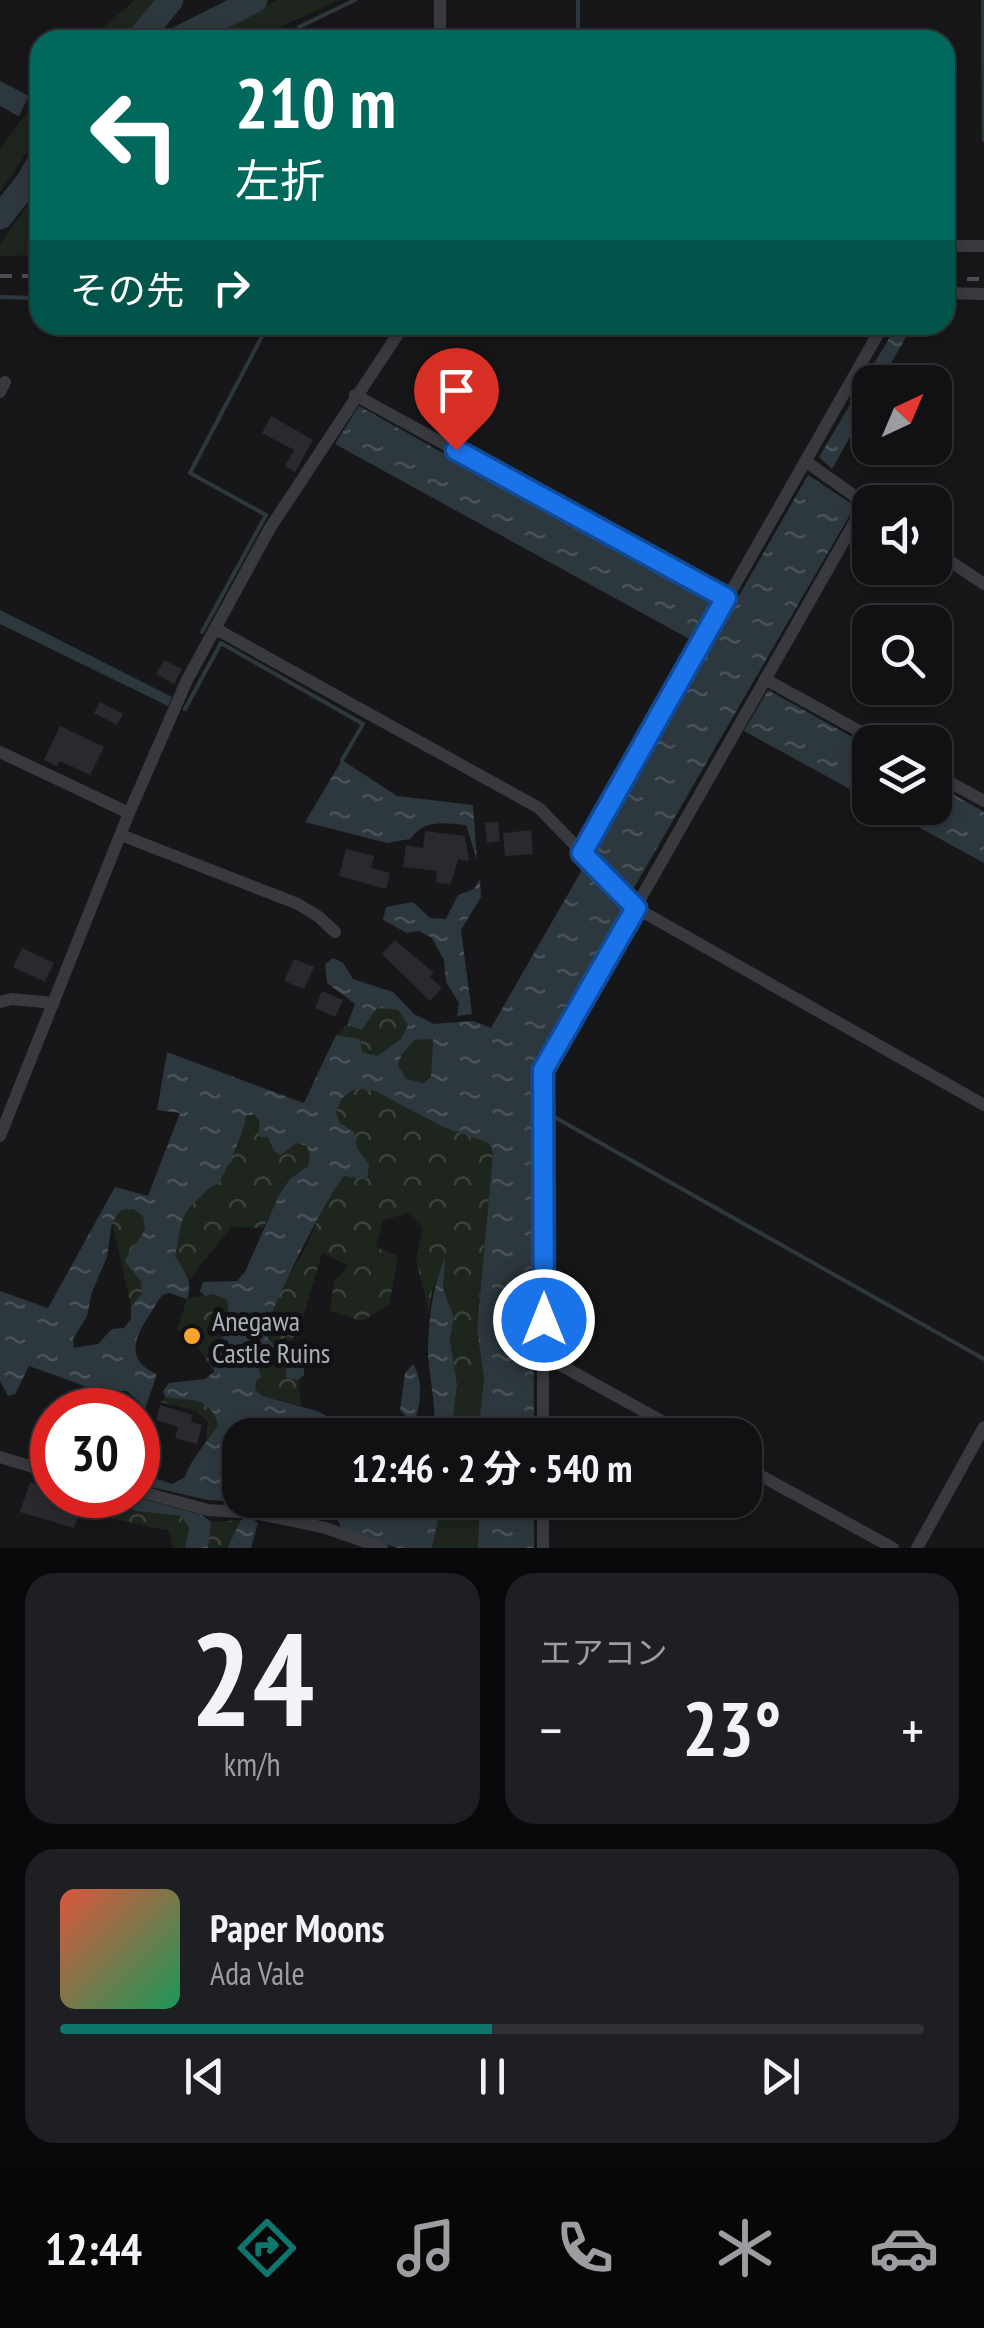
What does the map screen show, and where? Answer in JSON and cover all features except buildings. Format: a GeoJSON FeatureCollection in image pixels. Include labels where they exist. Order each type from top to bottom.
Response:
{"type":"FeatureCollection","features":[{"type":"Feature","properties":{"kind":"street"},"geometry":{"type":"LineString","coordinates":[[440,0],[440,30]]}},
{"type":"Feature","properties":{"kind":"street"},"geometry":{"type":"LineString","coordinates":[[955,246],[984,246]]}},
{"type":"Feature","properties":{"kind":"street"},"geometry":{"type":"LineString","coordinates":[[955,294],[984,294]]}},
{"type":"Feature","properties":{"kind":"street"},"geometry":{"type":"LineString","coordinates":[[0,1136],[129,813],[187,680],[270,528],[397,335]]}},
{"type":"Feature","properties":{"kind":"street"},"geometry":{"type":"LineString","coordinates":[[582,853],[726,598],[816,469],[877,335]]}},
{"type":"Feature","properties":{"kind":"street"},"geometry":{"type":"LineString","coordinates":[[355,395],[726,598]]}},
{"type":"Feature","properties":{"kind":"street"},"geometry":{"type":"LineString","coordinates":[[816,469],[852,495]]}},
{"type":"Feature","properties":{"kind":"street"},"geometry":{"type":"LineString","coordinates":[[543,1418],[543,1070],[852,531]]}},
{"type":"Feature","properties":{"kind":"street"},"geometry":{"type":"LineString","coordinates":[[952,562],[984,584]]}},
{"type":"Feature","properties":{"kind":"street"},"geometry":{"type":"LineString","coordinates":[[216,629],[539,808],[636,908],[984,1105]]}},
{"type":"Feature","properties":{"kind":"street"},"geometry":{"type":"LineString","coordinates":[[765,679],[852,727]]}},
{"type":"Feature","properties":{"kind":"street"},"geometry":{"type":"LineString","coordinates":[[0,752],[129,813]]}},
{"type":"Feature","properties":{"kind":"street"},"geometry":{"type":"LineString","coordinates":[[952,783],[984,801]]}},
{"type":"Feature","properties":{"kind":"street"},"geometry":{"type":"LineString","coordinates":[[121,835],[298,904],[335,932]]}},
{"type":"Feature","properties":{"kind":"street"},"geometry":{"type":"LineString","coordinates":[[0,1002],[12,999],[54,1003]]}},
{"type":"Feature","properties":{"kind":"street"},"geometry":{"type":"LineString","coordinates":[[544,1356],[656,1418]]}},
{"type":"Feature","properties":{"kind":"street"},"geometry":{"type":"LineString","coordinates":[[917,1548],[984,1427]]}},
{"type":"Feature","properties":{"kind":"street"},"geometry":{"type":"LineString","coordinates":[[0,1457],[30,1467]]}},
{"type":"Feature","properties":{"kind":"street"},"geometry":{"type":"LineString","coordinates":[[762,1476],[892,1548]]}},
{"type":"Feature","properties":{"kind":"street"},"geometry":{"type":"LineString","coordinates":[[160,1497],[208,1510],[256,1513],[326,1528],[382,1548]]}},
{"type":"Feature","properties":{"kind":"street"},"geometry":{"type":"LineString","coordinates":[[543,1518],[543,1548]]}},
{"type":"Feature","properties":{"kind":"green space"},"geometry":{"type":"Polygon","coordinates":[[[135,0],[164,0],[136,30],[100,30],[135,0]]]}},
{"type":"Feature","properties":{"kind":"green space"},"geometry":{"type":"Polygon","coordinates":[[[277,0],[339,0],[274,30],[220,30],[277,0]]]}},
{"type":"Feature","properties":{"kind":"green space"},"geometry":{"type":"Polygon","coordinates":[[[30,108],[30,148],[0,192],[0,149],[30,108]]]}},
{"type":"Feature","properties":{"kind":"green space"},"geometry":{"type":"Polygon","coordinates":[[[30,201],[30,255],[0,256],[0,244],[30,201]]]}},
{"type":"Feature","properties":{"kind":"green space"},"geometry":{"type":"Polygon","coordinates":[[[376,1008],[398,1010],[408,1025],[401,1039],[377,1056],[362,1052],[360,1039],[336,1035],[347,1025],[363,1030],[376,1008]]]}},
{"type":"Feature","properties":{"kind":"green space"},"geometry":{"type":"Polygon","coordinates":[[[433,1039],[431,1077],[423,1083],[406,1079],[398,1065],[402,1054],[415,1040],[433,1039]]]}},
{"type":"Feature","properties":{"kind":"green space"},"geometry":{"type":"Polygon","coordinates":[[[356,1088],[375,1091],[443,1127],[489,1143],[493,1153],[477,1330],[484,1378],[457,1385],[450,1340],[454,1317],[443,1289],[444,1263],[432,1290],[429,1313],[416,1259],[423,1228],[408,1213],[383,1220],[376,1247],[398,1256],[389,1305],[362,1321],[330,1311],[334,1282],[348,1265],[322,1253],[302,1322],[288,1346],[267,1338],[266,1321],[274,1301],[331,1193],[344,1176],[367,1178],[369,1164],[357,1148],[355,1134],[340,1123],[336,1113],[342,1098],[356,1088]]]}},
{"type":"Feature","properties":{"kind":"green space"},"geometry":{"type":"Polygon","coordinates":[[[246,1115],[255,1115],[260,1131],[268,1137],[274,1151],[297,1143],[307,1146],[308,1166],[290,1179],[263,1228],[231,1227],[190,1279],[175,1256],[184,1214],[189,1204],[226,1171],[246,1115]]]}},
{"type":"Feature","properties":{"kind":"green space"},"geometry":{"type":"Polygon","coordinates":[[[132,1209],[143,1216],[145,1231],[124,1261],[141,1281],[142,1294],[131,1306],[112,1222],[121,1210],[132,1209]]]}},
{"type":"Feature","properties":{"kind":"green space"},"geometry":{"type":"Polygon","coordinates":[[[213,1294],[227,1300],[228,1311],[214,1372],[195,1342],[177,1330],[187,1299],[213,1294]]]}},
{"type":"Feature","properties":{"kind":"green space"},"geometry":{"type":"Polygon","coordinates":[[[266,1356],[285,1358],[286,1378],[298,1380],[301,1406],[262,1396],[255,1389],[261,1377],[258,1367],[266,1356]]]}},
{"type":"Feature","properties":{"kind":"green space"},"geometry":{"type":"Polygon","coordinates":[[[484,1378],[480,1418],[453,1418],[457,1385],[484,1378]]]}},
{"type":"Feature","properties":{"kind":"green space"},"geometry":{"type":"Polygon","coordinates":[[[165,1397],[199,1402],[210,1409],[218,1425],[205,1447],[208,1422],[196,1411],[161,1402],[165,1397]]]}},
{"type":"Feature","properties":{"kind":"green space"},"geometry":{"type":"Polygon","coordinates":[[[181,1516],[189,1528],[185,1548],[173,1548],[169,1531],[110,1518],[181,1516]]]}},
{"type":"Feature","properties":{"kind":"green space"},"geometry":{"type":"Polygon","coordinates":[[[479,1518],[478,1548],[432,1548],[438,1520],[479,1518]]]}},
{"type":"Feature","properties":{"kind":"green space"},"geometry":{"type":"Polygon","coordinates":[[[241,1520],[226,1548],[208,1548],[211,1522],[241,1520]]]}},
{"type":"Feature","properties":{"kind":"water"},"geometry":{"type":"Polygon","coordinates":[[[0,81],[29,96],[19,116],[0,106],[0,81]]]}},
{"type":"Feature","properties":{"kind":"water"},"geometry":{"type":"Polygon","coordinates":[[[891,335],[907,335],[890,365],[873,365],[891,335]]]}},
{"type":"Feature","properties":{"kind":"water"},"geometry":{"type":"Polygon","coordinates":[[[852,401],[852,433],[832,469],[819,457],[852,401]]]}},
{"type":"Feature","properties":{"kind":"water"},"geometry":{"type":"Polygon","coordinates":[[[359,406],[714,605],[693,641],[335,444],[359,406]]]}},
{"type":"Feature","properties":{"kind":"water"},"geometry":{"type":"Polygon","coordinates":[[[808,475],[852,504],[852,511],[631,893],[593,851],[808,475]]]}},
{"type":"Feature","properties":{"kind":"water"},"geometry":{"type":"Polygon","coordinates":[[[0,610],[172,697],[168,706],[0,624],[0,610]]]}},
{"type":"Feature","properties":{"kind":"water"},"geometry":{"type":"Polygon","coordinates":[[[768,690],[852,737],[852,790],[744,731],[768,690]]]}},
{"type":"Feature","properties":{"kind":"water"},"geometry":{"type":"Polygon","coordinates":[[[342,760],[397,796],[473,805],[477,860],[466,825],[428,825],[410,839],[387,843],[305,822],[342,760]]]}},
{"type":"Feature","properties":{"kind":"water"},"geometry":{"type":"Polygon","coordinates":[[[952,794],[984,812],[984,863],[915,825],[952,825],[952,794]]]}},
{"type":"Feature","properties":{"kind":"water"},"geometry":{"type":"Polygon","coordinates":[[[583,868],[623,908],[532,1064],[534,1418],[480,1418],[484,1378],[477,1330],[493,1153],[489,1143],[443,1127],[375,1091],[356,1088],[342,1098],[336,1113],[340,1123],[355,1133],[357,1148],[369,1164],[367,1179],[344,1176],[337,1186],[275,1306],[266,1335],[270,1341],[300,1356],[304,1375],[298,1380],[286,1378],[285,1359],[266,1356],[258,1367],[261,1377],[255,1389],[262,1396],[331,1418],[222,1418],[222,1501],[160,1489],[160,1480],[172,1484],[185,1477],[218,1425],[205,1404],[165,1397],[163,1391],[169,1383],[205,1379],[214,1372],[228,1320],[227,1300],[213,1294],[205,1296],[200,1291],[203,1282],[237,1281],[245,1272],[279,1195],[290,1179],[308,1166],[307,1146],[296,1143],[281,1155],[274,1151],[268,1137],[259,1137],[255,1115],[246,1115],[218,1184],[206,1191],[183,1217],[175,1256],[189,1282],[187,1299],[169,1293],[162,1295],[137,1338],[137,1358],[157,1374],[152,1388],[90,1388],[29,1366],[15,1394],[8,1396],[0,1381],[0,1291],[48,1308],[115,1187],[148,1196],[180,1113],[157,1110],[167,1052],[304,1103],[336,1035],[360,1039],[362,1052],[377,1056],[401,1039],[408,1025],[398,1010],[377,1008],[362,1030],[347,1025],[355,1004],[327,983],[325,964],[333,958],[343,963],[353,979],[393,992],[414,1014],[434,1024],[473,1021],[491,1028],[583,868]],[[433,1039],[415,1040],[398,1065],[406,1079],[423,1083],[431,1077],[433,1039]],[[133,1209],[121,1210],[112,1222],[107,1257],[87,1316],[73,1339],[74,1348],[98,1344],[112,1329],[124,1328],[131,1319],[131,1306],[142,1294],[141,1281],[124,1261],[145,1230],[143,1216],[133,1209]]]}},
{"type":"Feature","properties":{"kind":"water"},"geometry":{"type":"Polygon","coordinates":[[[480,879],[481,897],[461,930],[472,1014],[457,1016],[459,1003],[446,982],[444,960],[432,938],[419,931],[407,933],[383,920],[386,907],[413,902],[430,918],[446,919],[458,895],[474,889],[480,879]]]}},
{"type":"Feature","properties":{"kind":"water"},"geometry":{"type":"Polygon","coordinates":[[[445,1258],[443,1289],[454,1317],[450,1340],[457,1385],[453,1418],[434,1418],[428,1359],[434,1292],[445,1258]]]}},
{"type":"Feature","properties":{"kind":"water"},"geometry":{"type":"Polygon","coordinates":[[[413,1364],[420,1392],[416,1418],[407,1418],[400,1410],[405,1373],[413,1364]]]}},
{"type":"Feature","properties":{"kind":"water"},"geometry":{"type":"Polygon","coordinates":[[[160,1504],[202,1515],[211,1522],[208,1548],[185,1548],[189,1528],[181,1516],[160,1514],[160,1504]]]}},
{"type":"Feature","properties":{"kind":"water"},"geometry":{"type":"Polygon","coordinates":[[[251,1518],[258,1523],[251,1548],[227,1548],[241,1520],[251,1518]]]}},
{"type":"Feature","properties":{"kind":"water"},"geometry":{"type":"Polygon","coordinates":[[[337,1518],[439,1518],[432,1548],[397,1548],[341,1528],[337,1518]]]}},
{"type":"Feature","properties":{"kind":"water"},"geometry":{"type":"Polygon","coordinates":[[[479,1518],[534,1518],[534,1548],[478,1548],[479,1518]]]}},
{"type":"Feature","properties":{"kind":"waterway"},"geometry":{"type":"LineString","coordinates":[[146,30],[171,0]]}},
{"type":"Feature","properties":{"kind":"waterway"},"geometry":{"type":"LineString","coordinates":[[196,30],[255,0]]}},
{"type":"Feature","properties":{"kind":"waterway"},"geometry":{"type":"LineString","coordinates":[[299,30],[355,0]]}},
{"type":"Feature","properties":{"kind":"waterway"},"geometry":{"type":"LineString","coordinates":[[578,0],[578,30]]}},
{"type":"Feature","properties":{"kind":"waterway"},"geometry":{"type":"LineString","coordinates":[[983,0],[984,140]]}},
{"type":"Feature","properties":{"kind":"waterway"},"geometry":{"type":"LineString","coordinates":[[0,217],[30,178]]}},
{"type":"Feature","properties":{"kind":"waterway"},"geometry":{"type":"LineString","coordinates":[[0,297],[30,298]]}},
{"type":"Feature","properties":{"kind":"waterway"},"geometry":{"type":"LineString","coordinates":[[202,632],[266,515],[190,473],[263,335]]}},
{"type":"Feature","properties":{"kind":"waterway"},"geometry":{"type":"LineString","coordinates":[[185,709],[221,643],[363,724],[342,760]]}},
{"type":"Feature","properties":{"kind":"waterway"},"geometry":{"type":"LineString","coordinates":[[549,1114],[984,1359]]}},
{"type":"Feature","properties":{"kind":"railway"},"geometry":{"type":"LineString","coordinates":[[0,276],[30,276]]}},
{"type":"Feature","properties":{"kind":"railway"},"geometry":{"type":"LineString","coordinates":[[955,279],[984,279]]}},
{"type":"Feature","properties":{"kind":"place","name":"Anegawa Castle Ruins"},"geometry":{"type":"Point","coordinates":[192,1336]}},
{"type":"Feature","properties":{"kind":"route"},"geometry":{"type":"LineString","coordinates":[[456,450],[726,598],[582,853],[636,908],[543,1070],[544,1320]]}}]}
